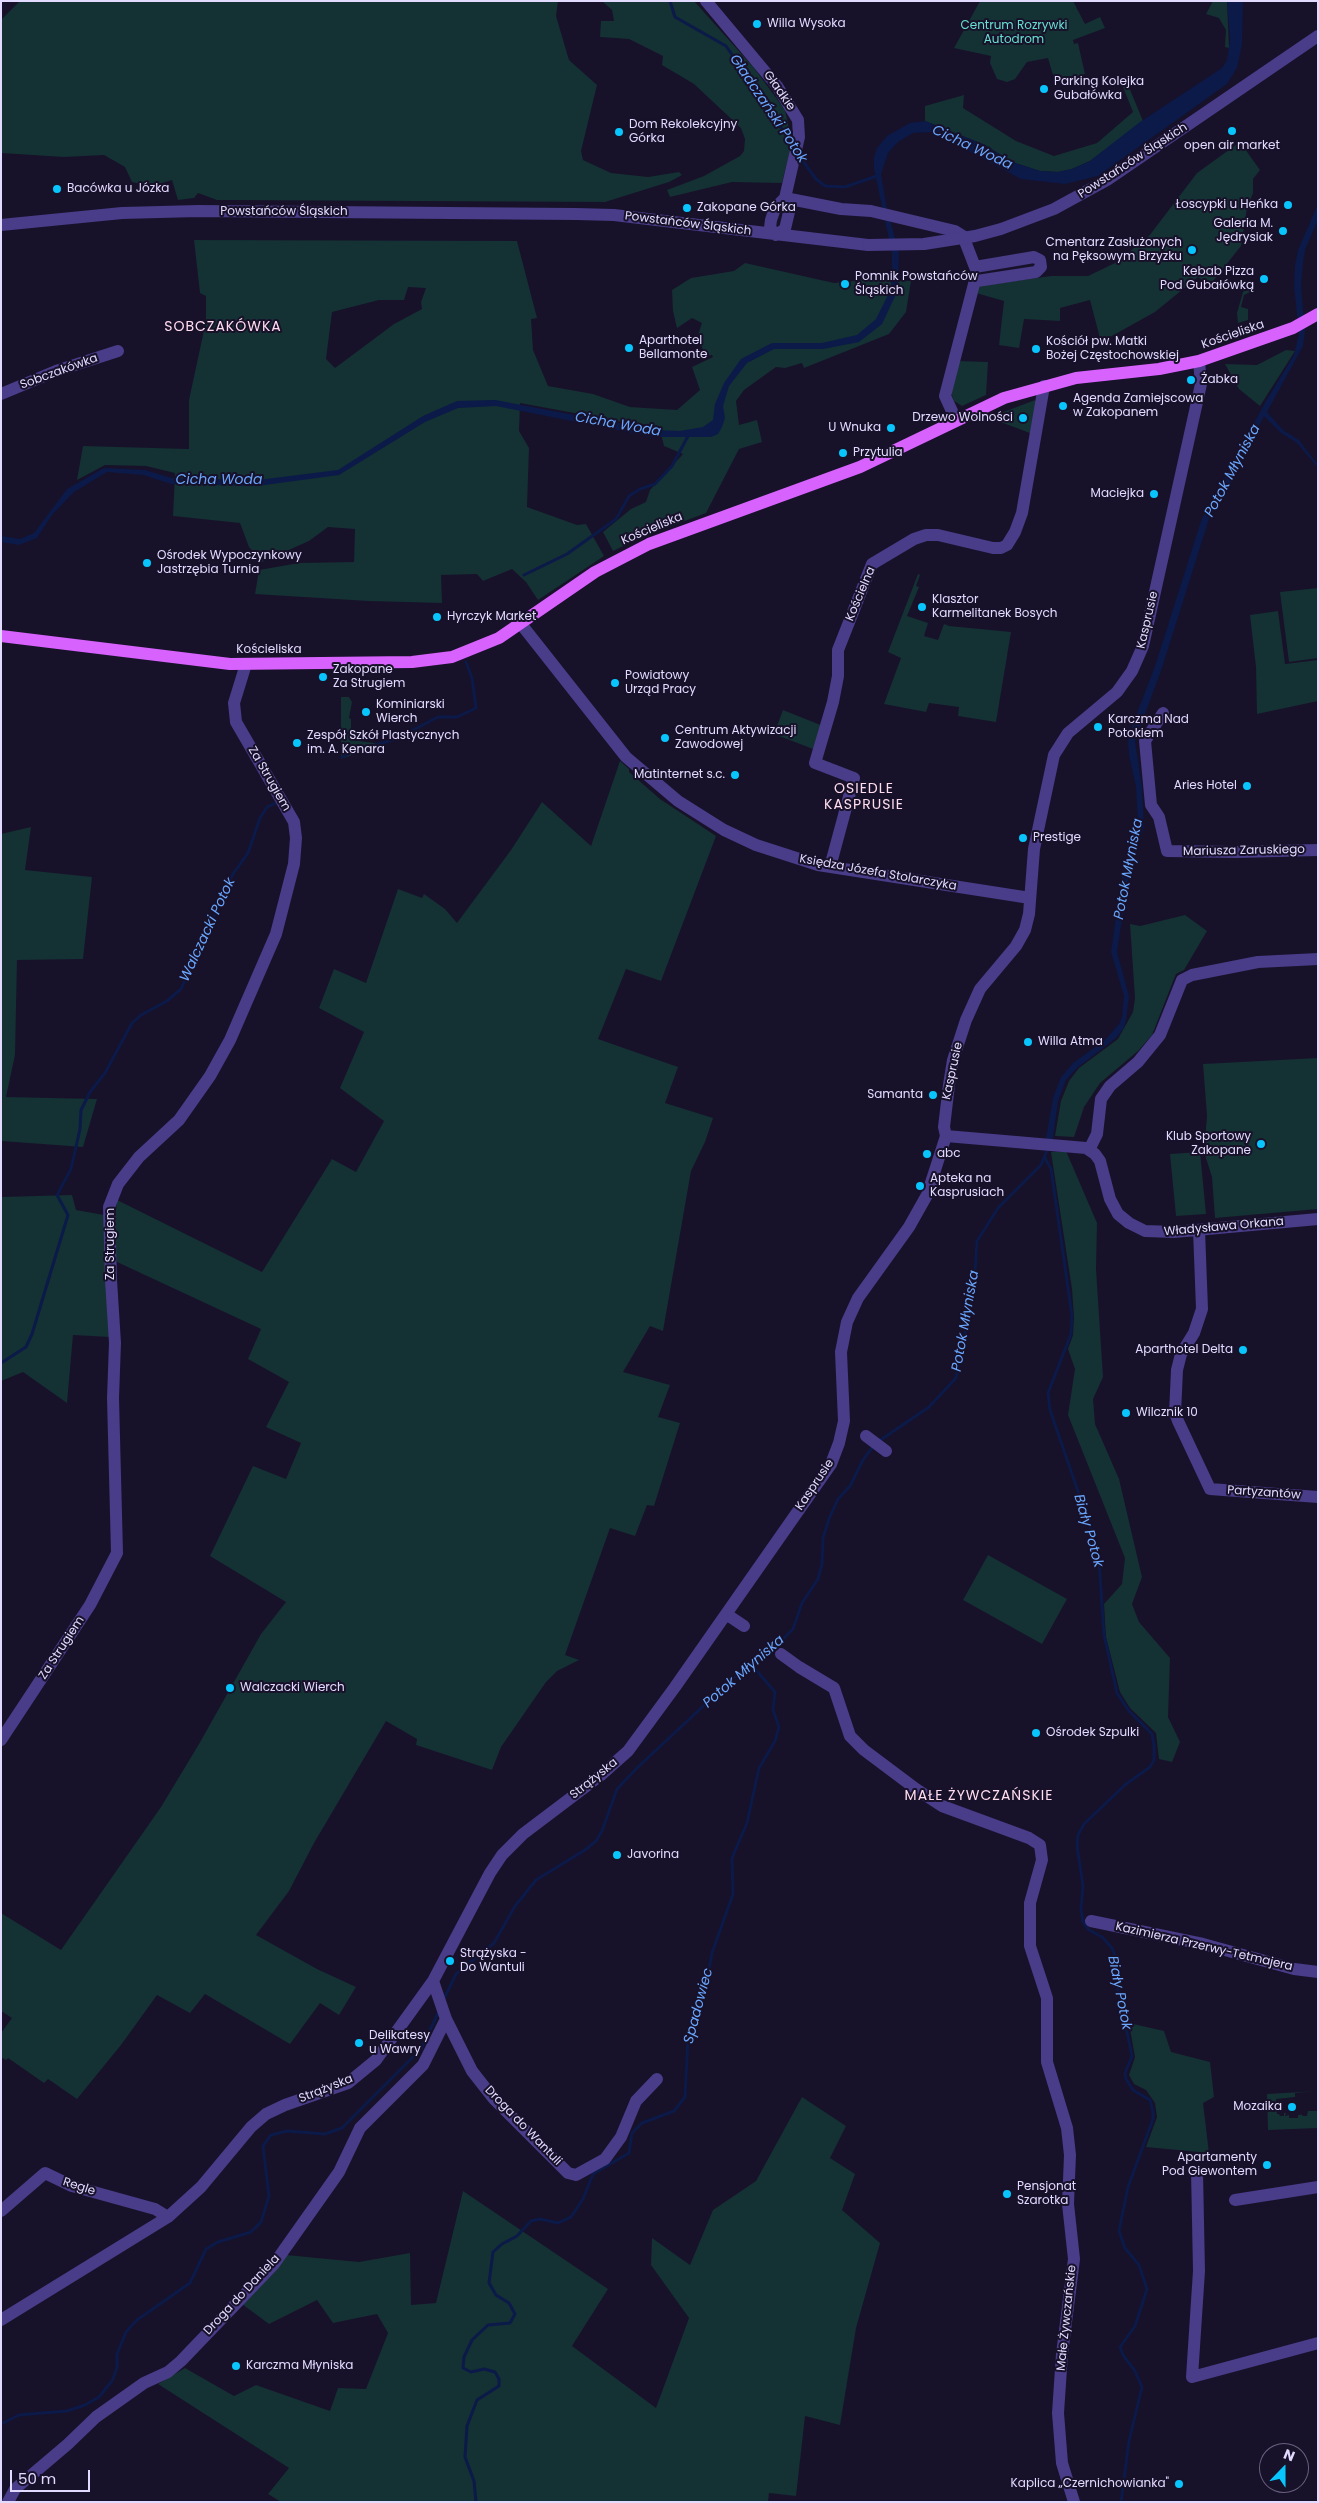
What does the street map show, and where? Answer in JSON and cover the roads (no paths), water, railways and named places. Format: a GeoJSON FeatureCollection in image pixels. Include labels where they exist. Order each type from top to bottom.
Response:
{"type":"FeatureCollection","features":[{"type":"Feature","properties":{"kind":"main road","name":"Kościeliska"},"geometry":{"type":"LineString","coordinates":[[1,636],[208,662],[246,664],[430,661],[476,649],[499,638],[595,572],[649,544],[860,467],[1004,398],[1076,378],[1159,369],[1199,361],[1293,328],[1312,318]]}},
{"type":"Feature","properties":{"kind":"street","name":"Gładkie"},"geometry":{"type":"LineString","coordinates":[[706,1],[778,86],[798,120],[800,137],[785,198],[789,212],[784,229],[776,235]]}},
{"type":"Feature","properties":{"kind":"street","name":"Powstańców Śląskich"},"geometry":{"type":"LineString","coordinates":[[1,225],[122,213],[198,211],[576,214],[614,215],[868,245],[924,244],[975,236],[1001,229],[1054,209],[1107,180],[1318,36]]}},
{"type":"Feature","properties":{"kind":"street"},"geometry":{"type":"LineString","coordinates":[[785,198],[841,209],[871,211],[960,233],[975,268],[1034,257],[1040,260],[1041,267],[1036,272],[977,281],[974,284],[945,396],[956,420]]}},
{"type":"Feature","properties":{"kind":"street","name":"Sobczakówka"},"geometry":{"type":"LineString","coordinates":[[1,394],[56,371],[118,351]]}},
{"type":"Feature","properties":{"kind":"street","name":"Kasprusie"},"geometry":{"type":"LineString","coordinates":[[628,1751],[833,1460],[844,1421],[841,1352],[848,1318],[861,1294],[918,1212],[932,1181],[946,1136],[944,1127],[948,1085],[953,1060],[966,1020],[982,986],[1021,938],[1028,922],[1034,849],[1055,751],[1068,734],[1117,692],[1134,666],[1144,641],[1200,384],[1199,361]]}},
{"type":"Feature","properties":{"kind":"street","name":"Kościelna"},"geometry":{"type":"LineString","coordinates":[[830,867],[854,778],[815,763],[833,702],[838,676],[838,650],[872,564],[914,539],[926,536],[938,535],[993,548],[1001,548],[1007,545],[1015,532],[1022,513],[1044,386]]}},
{"type":"Feature","properties":{"kind":"street","name":"Księdza Józefa Stolarczyka"},"geometry":{"type":"LineString","coordinates":[[521,624],[612,742],[633,763],[668,793],[697,814],[746,841],[782,855],[830,867],[1030,898]]}},
{"type":"Feature","properties":{"kind":"street","name":"Za Strugiem"},"geometry":{"type":"LineString","coordinates":[[1,1740],[90,1605],[117,1553],[113,1398],[116,1343],[110,1280],[109,1207],[118,1184],[139,1157],[179,1120],[204,1083],[246,1006],[276,934],[294,864],[296,838],[294,822],[236,722],[234,703],[246,664]]}},
{"type":"Feature","properties":{"kind":"street","name":"Mariusza Zaruskiego"},"geometry":{"type":"LineString","coordinates":[[1163,713],[1145,741],[1151,805],[1158,817],[1167,851],[1318,850]]}},
{"type":"Feature","properties":{"kind":"street"},"geometry":{"type":"LineString","coordinates":[[946,1136],[1062,1145],[1089,1150],[1097,1134],[1101,1099],[1110,1086],[1138,1062],[1160,1035],[1182,980],[1192,975],[1258,962],[1318,959]]}},
{"type":"Feature","properties":{"kind":"street","name":"Władysława Orkana"},"geometry":{"type":"LineString","coordinates":[[1089,1150],[1100,1161],[1112,1203],[1126,1221],[1135,1227],[1152,1232],[1200,1230],[1318,1219]]}},
{"type":"Feature","properties":{"kind":"street","name":"Partyzantów"},"geometry":{"type":"LineString","coordinates":[[1200,1230],[1202,1309],[1194,1333],[1181,1354],[1177,1370],[1175,1413],[1210,1489],[1318,1497]]}},
{"type":"Feature","properties":{"kind":"street"},"geometry":{"type":"LineString","coordinates":[[866,1436],[886,1451]]}},
{"type":"Feature","properties":{"kind":"street"},"geometry":{"type":"LineString","coordinates":[[726,1614],[744,1626]]}},
{"type":"Feature","properties":{"kind":"street","name":"Małe Żywczańskie"},"geometry":{"type":"LineString","coordinates":[[782,1654],[799,1668],[834,1688],[850,1736],[864,1750],[916,1790],[950,1810],[1029,1838],[1040,1845],[1042,1860],[1030,1903],[1030,1946],[1047,1998],[1047,2062],[1067,2128],[1070,2156],[1068,2204],[1074,2259],[1062,2354],[1058,2413],[1062,2463],[1074,2502]]}},
{"type":"Feature","properties":{"kind":"street","name":"Strążyska"},"geometry":{"type":"LineString","coordinates":[[1,2320],[168,2217],[193,2195],[251,2128],[266,2114],[285,2105],[344,2085],[368,2069],[390,2043],[433,1981],[490,1873],[502,1855],[523,1834],[601,1776],[628,1751]]}},
{"type":"Feature","properties":{"kind":"street","name":"Kazimierza Przerwy-Tetmajera"},"geometry":{"type":"LineString","coordinates":[[1091,1921],[1203,1944],[1294,1970],[1318,1972]]}},
{"type":"Feature","properties":{"kind":"street","name":"Droga do Wantuli"},"geometry":{"type":"LineString","coordinates":[[433,1981],[445,2016],[472,2071],[494,2099],[568,2173],[576,2175],[605,2160],[621,2136],[636,2101],[657,2079]]}},
{"type":"Feature","properties":{"kind":"street","name":"Droga do Daniela"},"geometry":{"type":"LineString","coordinates":[[8,2502],[14,2489],[68,2444],[96,2417],[144,2383],[168,2372],[182,2361],[274,2264],[339,2172],[360,2128],[423,2065],[445,2016]]}},
{"type":"Feature","properties":{"kind":"street"},"geometry":{"type":"LineString","coordinates":[[1197,2171],[1200,2271],[1192,2376],[1318,2343]]}},
{"type":"Feature","properties":{"kind":"street","name":"Regle"},"geometry":{"type":"LineString","coordinates":[[1,2211],[45,2173],[72,2186],[155,2209],[168,2217]]}},
{"type":"Feature","properties":{"kind":"street"},"geometry":{"type":"LineString","coordinates":[[1235,2200],[1318,2187]]}},
{"type":"Feature","properties":{"kind":"water","name":"Cicha Woda"},"geometry":{"type":"Polygon","coordinates":[[[1227,1],[1243,1],[1242,45],[1237,68],[1227,84],[1098,176],[1065,184],[1021,179],[933,132],[913,133],[898,142],[888,153],[881,174],[886,204],[899,253],[898,290],[882,324],[859,342],[823,349],[774,349],[747,363],[729,386],[723,406],[725,418],[718,434],[711,437],[653,437],[496,406],[458,408],[425,422],[339,475],[257,486],[171,484],[143,475],[107,472],[74,492],[52,515],[37,538],[19,545],[1,542],[1,536],[20,539],[34,533],[67,489],[104,468],[145,470],[172,478],[258,480],[338,470],[423,416],[457,401],[495,400],[654,430],[680,431],[703,427],[713,420],[715,404],[724,383],[741,359],[772,343],[822,343],[857,335],[876,319],[891,289],[892,253],[874,169],[874,157],[877,148],[887,136],[910,123],[925,121],[985,145],[1012,162],[1040,171],[1058,172],[1072,169],[1090,161],[1140,122],[1222,68],[1227,60],[1230,40],[1227,1]]]}},
{"type":"Feature","properties":{"kind":"water"},"geometry":{"type":"Polygon","coordinates":[[[1318,204],[1318,220],[1305,250],[1303,263],[1301,286],[1305,332],[1303,346],[1267,412],[1283,430],[1299,440],[1318,465],[1318,468],[1297,443],[1281,433],[1264,416],[1233,480],[1209,519],[1162,668],[1135,741],[1142,787],[1144,827],[1129,875],[1117,952],[1129,996],[1124,1028],[1116,1038],[1077,1068],[1066,1080],[1058,1101],[1052,1145],[1045,1144],[1053,1098],[1061,1077],[1073,1063],[1105,1040],[1119,1024],[1122,1017],[1124,996],[1111,952],[1122,874],[1138,823],[1136,787],[1128,741],[1155,666],[1202,518],[1266,401],[1294,355],[1299,333],[1294,286],[1295,265],[1298,250],[1318,204]]]}},
{"type":"Feature","properties":{"kind":"waterway","name":"Gładczański Potok"},"geometry":{"type":"LineString","coordinates":[[670,1],[675,17],[726,46],[768,106],[793,147]]}},
{"type":"Feature","properties":{"kind":"waterway","name":"Gładczański Potok"},"geometry":{"type":"LineString","coordinates":[[798,154],[816,179],[825,186],[845,187],[877,176]]}},
{"type":"Feature","properties":{"kind":"waterway","name":"Walczacki Potok"},"geometry":{"type":"LineString","coordinates":[[524,575],[567,554],[616,519],[629,496],[640,489],[655,484],[672,466],[688,436]]}},
{"type":"Feature","properties":{"kind":"waterway","name":"Walczacki Potok"},"geometry":{"type":"LineString","coordinates":[[342,757],[354,751],[396,739],[438,717],[457,717],[476,708],[472,678],[466,662]]}},
{"type":"Feature","properties":{"kind":"waterway","name":"Walczacki Potok"},"geometry":{"type":"LineString","coordinates":[[1,1363],[26,1347],[32,1334],[68,1215],[57,1195],[71,1169],[80,1129],[81,1110],[90,1092],[105,1073],[132,1023],[141,1015],[167,1001],[181,989],[233,874],[248,853],[260,818],[267,807],[276,803]]}},
{"type":"Feature","properties":{"kind":"waterway","name":"Potok Młyniska"},"geometry":{"type":"LineString","coordinates":[[879,1441],[929,1407],[956,1378],[974,1289],[977,1241],[998,1208],[1041,1165],[1048,1148]]}},
{"type":"Feature","properties":{"kind":"waterway","name":"Biały Potok"},"geometry":{"type":"LineString","coordinates":[[1045,1158],[1051,1169],[1072,1316],[1071,1334],[1048,1393],[1050,1410],[1092,1532],[1099,1561],[1104,1635],[1117,1693],[1129,1711],[1152,1734],[1154,1745],[1154,1760],[1150,1767],[1126,1784],[1084,1824],[1078,1835],[1077,1846],[1083,1886],[1081,1909],[1083,1922],[1089,1930],[1102,1937],[1112,1948],[1115,1956],[1116,1981],[1132,2056],[1125,2073],[1126,2079],[1133,2090],[1150,2100],[1153,2112],[1153,2119],[1128,2187],[1119,2231],[1125,2248],[1139,2265],[1147,2289],[1135,2326],[1120,2347],[1123,2355],[1135,2371],[1142,2387],[1129,2441],[1121,2502]]}},
{"type":"Feature","properties":{"kind":"waterway","name":"Potok Młyniska"},"geometry":{"type":"LineString","coordinates":[[443,2001],[456,1974],[494,1943],[515,1906],[536,1880],[585,1850],[596,1841],[602,1831],[617,1789],[756,1657],[783,1639],[793,1629],[802,1603],[818,1579],[822,1564],[823,1538],[829,1519],[838,1499],[850,1486],[863,1460],[874,1445]]}},
{"type":"Feature","properties":{"kind":"waterway","name":"Spadowiec"},"geometry":{"type":"LineString","coordinates":[[476,2502],[474,2481],[465,2457],[467,2426],[477,2400],[499,2386],[499,2379],[495,2372],[484,2369],[471,2372],[463,2368],[464,2357],[472,2340],[488,2325],[510,2323],[515,2314],[509,2303],[496,2295],[489,2283],[493,2252],[502,2244],[517,2236],[531,2221],[540,2219],[558,2223],[571,2217],[583,2199],[593,2174],[629,2153],[632,2133],[642,2123],[674,2111],[685,2097],[688,2038],[707,1980],[712,1953],[733,1894],[732,1858],[747,1823],[759,1768],[775,1741],[779,1727],[773,1710],[775,1692],[750,1663]]}},
{"type":"Feature","properties":{"kind":"waterway","name":"Potok Młyniska"},"geometry":{"type":"LineString","coordinates":[[1,2424],[19,2415],[67,2411],[85,2405],[99,2397],[112,2381],[117,2368],[117,2354],[126,2332],[137,2320],[190,2283],[206,2249],[218,2242],[251,2232],[261,2222],[269,2196],[263,2146],[271,2135],[287,2131],[325,2134],[342,2128],[421,2049],[439,2011]]}},
{"type":"Feature","properties":{"kind":"place","name":"Willa Wysoka"},"geometry":{"type":"Point","coordinates":[757,24]}},
{"type":"Feature","properties":{"kind":"place","name":"Parking Kolejka Gubałówka"},"geometry":{"type":"Point","coordinates":[1044,89]}},
{"type":"Feature","properties":{"kind":"place","name":"open air market"},"geometry":{"type":"Point","coordinates":[1232,131]}},
{"type":"Feature","properties":{"kind":"place","name":"Dom Rekolekcyjny Górka"},"geometry":{"type":"Point","coordinates":[619,132]}},
{"type":"Feature","properties":{"kind":"place","name":"Bacówka u Józka"},"geometry":{"type":"Point","coordinates":[57,189]}},
{"type":"Feature","properties":{"kind":"place","name":"Łoscypki u Heńka"},"geometry":{"type":"Point","coordinates":[1288,205]}},
{"type":"Feature","properties":{"kind":"place","name":"Zakopane Górka"},"geometry":{"type":"Point","coordinates":[687,208]}},
{"type":"Feature","properties":{"kind":"place","name":"Galeria M. Jędrysiak"},"geometry":{"type":"Point","coordinates":[1283,231]}},
{"type":"Feature","properties":{"kind":"place","name":"Cmentarz Zasłużonych na Pęksowym Brzyzku"},"geometry":{"type":"Point","coordinates":[1192,250]}},
{"type":"Feature","properties":{"kind":"place","name":"Kebab Pizza Pod Gubałówką"},"geometry":{"type":"Point","coordinates":[1264,279]}},
{"type":"Feature","properties":{"kind":"place","name":"Pomnik Powstańców Śląskich"},"geometry":{"type":"Point","coordinates":[845,284]}},
{"type":"Feature","properties":{"kind":"place","name":"Aparthotel Bellamonte"},"geometry":{"type":"Point","coordinates":[629,348]}},
{"type":"Feature","properties":{"kind":"place","name":"Kościół pw. Matki Bożej Częstochowskiej"},"geometry":{"type":"Point","coordinates":[1036,349]}},
{"type":"Feature","properties":{"kind":"place","name":"Żabka"},"geometry":{"type":"Point","coordinates":[1191,380]}},
{"type":"Feature","properties":{"kind":"place","name":"Agenda Zamiejscowa w Zakopanem"},"geometry":{"type":"Point","coordinates":[1063,406]}},
{"type":"Feature","properties":{"kind":"place","name":"Drzewo Wolności"},"geometry":{"type":"Point","coordinates":[1023,418]}},
{"type":"Feature","properties":{"kind":"place","name":"U Wnuka"},"geometry":{"type":"Point","coordinates":[891,428]}},
{"type":"Feature","properties":{"kind":"place","name":"Przytulia"},"geometry":{"type":"Point","coordinates":[843,453]}},
{"type":"Feature","properties":{"kind":"place","name":"Maciejka"},"geometry":{"type":"Point","coordinates":[1154,494]}},
{"type":"Feature","properties":{"kind":"place","name":"Ośrodek Wypoczynkowy Jastrzębia Turnia"},"geometry":{"type":"Point","coordinates":[147,563]}},
{"type":"Feature","properties":{"kind":"place","name":"Klasztor Karmelitanek Bosych"},"geometry":{"type":"Point","coordinates":[922,607]}},
{"type":"Feature","properties":{"kind":"place","name":"Hyrczyk Market"},"geometry":{"type":"Point","coordinates":[437,617]}},
{"type":"Feature","properties":{"kind":"place","name":"Zakopane Za Strugiem"},"geometry":{"type":"Point","coordinates":[323,677]}},
{"type":"Feature","properties":{"kind":"place","name":"Powiatowy Urząd Pracy"},"geometry":{"type":"Point","coordinates":[615,683]}},
{"type":"Feature","properties":{"kind":"place","name":"Kominiarski Wierch"},"geometry":{"type":"Point","coordinates":[366,712]}},
{"type":"Feature","properties":{"kind":"place","name":"Karczma Nad Potokiem"},"geometry":{"type":"Point","coordinates":[1098,727]}},
{"type":"Feature","properties":{"kind":"place","name":"Centrum Aktywizacji Zawodowej"},"geometry":{"type":"Point","coordinates":[665,738]}},
{"type":"Feature","properties":{"kind":"place","name":"Zespół Szkół Plastycznych im. A. Kenara"},"geometry":{"type":"Point","coordinates":[297,743]}},
{"type":"Feature","properties":{"kind":"place","name":"Matinternet s.c."},"geometry":{"type":"Point","coordinates":[735,775]}},
{"type":"Feature","properties":{"kind":"place","name":"Aries Hotel"},"geometry":{"type":"Point","coordinates":[1247,786]}},
{"type":"Feature","properties":{"kind":"place","name":"Prestige"},"geometry":{"type":"Point","coordinates":[1023,838]}},
{"type":"Feature","properties":{"kind":"place","name":"Willa Atma"},"geometry":{"type":"Point","coordinates":[1028,1042]}},
{"type":"Feature","properties":{"kind":"place","name":"Samanta"},"geometry":{"type":"Point","coordinates":[933,1095]}},
{"type":"Feature","properties":{"kind":"place","name":"Klub Sportowy Zakopane"},"geometry":{"type":"Point","coordinates":[1261,1144]}},
{"type":"Feature","properties":{"kind":"place","name":"abc"},"geometry":{"type":"Point","coordinates":[927,1154]}},
{"type":"Feature","properties":{"kind":"place","name":"Apteka na Kasprusiach"},"geometry":{"type":"Point","coordinates":[920,1186]}},
{"type":"Feature","properties":{"kind":"place","name":"Aparthotel Delta"},"geometry":{"type":"Point","coordinates":[1243,1350]}},
{"type":"Feature","properties":{"kind":"place","name":"Wilcznik 10"},"geometry":{"type":"Point","coordinates":[1126,1413]}},
{"type":"Feature","properties":{"kind":"place","name":"Walczacki Wierch"},"geometry":{"type":"Point","coordinates":[230,1688]}},
{"type":"Feature","properties":{"kind":"place","name":"Ośrodek Szpulki"},"geometry":{"type":"Point","coordinates":[1036,1733]}},
{"type":"Feature","properties":{"kind":"place","name":"Javorina"},"geometry":{"type":"Point","coordinates":[617,1855]}},
{"type":"Feature","properties":{"kind":"place","name":"Strążyska - Do Wantuli"},"geometry":{"type":"Point","coordinates":[450,1961]}},
{"type":"Feature","properties":{"kind":"place","name":"Delikatesy u Wawry"},"geometry":{"type":"Point","coordinates":[359,2043]}},
{"type":"Feature","properties":{"kind":"place","name":"Mozaika"},"geometry":{"type":"Point","coordinates":[1292,2107]}},
{"type":"Feature","properties":{"kind":"place","name":"Apartamenty Pod Giewontem"},"geometry":{"type":"Point","coordinates":[1267,2165]}},
{"type":"Feature","properties":{"kind":"place","name":"Pensjonat Szarotka"},"geometry":{"type":"Point","coordinates":[1007,2194]}},
{"type":"Feature","properties":{"kind":"place","name":"Karczma Młyniska"},"geometry":{"type":"Point","coordinates":[236,2366]}},
{"type":"Feature","properties":{"kind":"place","name":"Kaplica „Czernichowianka\""},"geometry":{"type":"Point","coordinates":[1179,2484]}},
{"type":"Feature","properties":{"kind":"district","name":"SOBCZAKÓWKA"},"geometry":{"type":"Point","coordinates":[223,327]}},
{"type":"Feature","properties":{"kind":"district","name":"OSIEDLE KASPRUSIE"},"geometry":{"type":"Point","coordinates":[864,798]}},
{"type":"Feature","properties":{"kind":"district","name":"MAŁE ŻYWCZAŃSKIE"},"geometry":{"type":"Point","coordinates":[979,1796]}},
{"type":"Feature","properties":{"kind":"park label","name":"Centrum Rozrywki Autodrom"},"geometry":{"type":"Point","coordinates":[1014,33]}}]}
